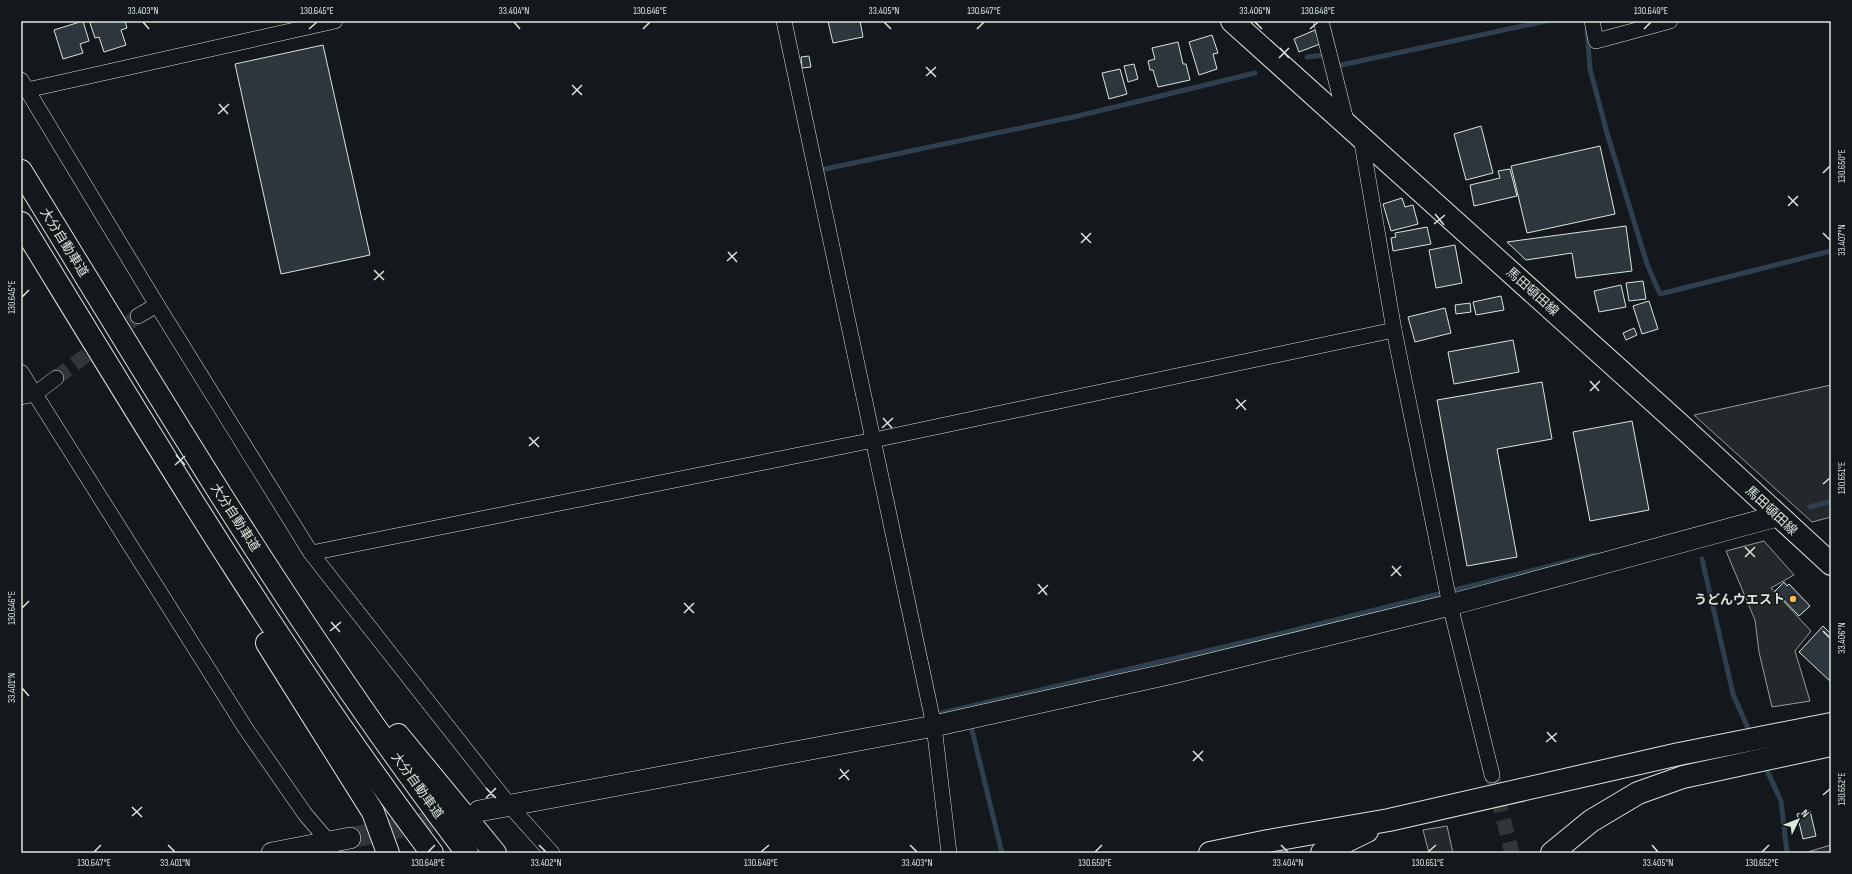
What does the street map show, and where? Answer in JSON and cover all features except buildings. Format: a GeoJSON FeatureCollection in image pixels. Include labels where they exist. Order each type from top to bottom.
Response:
{"type":"FeatureCollection","features":[{"type":"Feature","properties":{"kind":"main road","name":"馬田頓田線"},"geometry":{"type":"LineString","coordinates":[[1232,21],[1672,417],[1831,564]]}},
{"type":"Feature","properties":{"kind":"main road","name":"大分自動車道"},"geometry":{"type":"LineString","coordinates":[[21,171],[158,394],[280,585],[361,707],[467,853]]}},
{"type":"Feature","properties":{"kind":"main road"},"geometry":{"type":"LineString","coordinates":[[21,223],[134,409],[255,599],[337,721],[432,853]]}},
{"type":"Feature","properties":{"kind":"main road"},"geometry":{"type":"LineString","coordinates":[[134,409],[244,605],[373,812],[388,853]]}},
{"type":"Feature","properties":{"kind":"main road"},"geometry":{"type":"LineString","coordinates":[[280,585],[379,712],[494,853]]}},
{"type":"Feature","properties":{"kind":"main road"},"geometry":{"type":"LineString","coordinates":[[1210,853],[1268,841],[1389,820],[1679,754],[1831,724]]}},
{"type":"Feature","properties":{"kind":"main road"},"geometry":{"type":"LineString","coordinates":[[1552,853],[1591,821],[1638,794],[1683,777],[1831,745]]}},
{"type":"Feature","properties":{"kind":"main road"},"geometry":{"type":"LineString","coordinates":[[1322,853],[1389,820]]}},
{"type":"Feature","properties":{"kind":"street"},"geometry":{"type":"LineString","coordinates":[[335,21],[24,85],[157,305],[311,553],[510,806],[552,853]]}},
{"type":"Feature","properties":{"kind":"street"},"geometry":{"type":"LineString","coordinates":[[784,21],[934,726],[949,853]]}},
{"type":"Feature","properties":{"kind":"street"},"geometry":{"type":"LineString","coordinates":[[1321,21],[1354,130],[1450,605],[1492,775]]}},
{"type":"Feature","properties":{"kind":"street"},"geometry":{"type":"LineString","coordinates":[[1592,21],[1596,41],[1670,21]]}},
{"type":"Feature","properties":{"kind":"street"},"geometry":{"type":"LineString","coordinates":[[138,316],[157,305]]}},
{"type":"Feature","properties":{"kind":"street"},"geometry":{"type":"LineString","coordinates":[[311,553],[874,440],[1394,330]]}},
{"type":"Feature","properties":{"kind":"street"},"geometry":{"type":"LineString","coordinates":[[21,372],[28,396],[246,729],[305,814],[330,847]]}},
{"type":"Feature","properties":{"kind":"street"},"geometry":{"type":"LineString","coordinates":[[28,396],[56,378]]}},
{"type":"Feature","properties":{"kind":"street"},"geometry":{"type":"LineString","coordinates":[[479,811],[934,726],[1173,673],[1450,605],[1778,516]]}},
{"type":"Feature","properties":{"kind":"street"},"geometry":{"type":"LineString","coordinates":[[272,853],[330,847],[350,838]]}},
{"type":"Feature","properties":{"kind":"shaded area"},"geometry":{"type":"Polygon","coordinates":[[[1831,385],[1831,517],[1812,522],[1694,415],[1831,385]]]}},
{"type":"Feature","properties":{"kind":"shaded area"},"geometry":{"type":"Polygon","coordinates":[[[1764,541],[1794,575],[1771,588],[1811,631],[1795,651],[1810,701],[1772,707],[1759,652],[1755,620],[1726,551],[1764,541]]]}},
{"type":"Feature","properties":{"kind":"shaded area"},"geometry":{"type":"Polygon","coordinates":[[[1447,826],[1453,853],[1429,853],[1423,830],[1447,826]]]}},
{"type":"Feature","properties":{"kind":"shaded area"},"geometry":{"type":"Polygon","coordinates":[[[1831,845],[1831,853],[1804,853],[1831,845]]]}},
{"type":"Feature","properties":{"kind":"waterway"},"geometry":{"type":"LineString","coordinates":[[1335,64],[1337,66],[1546,21]]}},
{"type":"Feature","properties":{"kind":"waterway"},"geometry":{"type":"LineString","coordinates":[[1587,30],[1590,69],[1607,133],[1647,264],[1660,294],[1831,251]]}},
{"type":"Feature","properties":{"kind":"waterway"},"geometry":{"type":"LineString","coordinates":[[1307,57],[1325,56]]}},
{"type":"Feature","properties":{"kind":"waterway"},"geometry":{"type":"LineString","coordinates":[[825,169],[1078,116],[1255,73]]}},
{"type":"Feature","properties":{"kind":"waterway"},"geometry":{"type":"LineString","coordinates":[[1810,507],[1831,501]]}},
{"type":"Feature","properties":{"kind":"waterway"},"geometry":{"type":"LineString","coordinates":[[942,713],[1287,632],[1594,555]]}},
{"type":"Feature","properties":{"kind":"waterway"},"geometry":{"type":"LineString","coordinates":[[1702,559],[1733,694],[1751,735]]}},
{"type":"Feature","properties":{"kind":"waterway"},"geometry":{"type":"LineString","coordinates":[[970,722],[1002,853]]}},
{"type":"Feature","properties":{"kind":"waterway"},"geometry":{"type":"LineString","coordinates":[[1764,764],[1781,801],[1787,853]]}},
{"type":"Feature","properties":{"kind":"tunnel"},"geometry":{"type":"LineString","coordinates":[[56,378],[138,316]]}},
{"type":"Feature","properties":{"kind":"tunnel"},"geometry":{"type":"LineString","coordinates":[[1492,775],[1512,853]]}},
{"type":"Feature","properties":{"kind":"tunnel"},"geometry":{"type":"LineString","coordinates":[[350,838],[457,816]]}},
{"type":"Feature","properties":{"kind":"place","name":"うどんウエスト"},"geometry":{"type":"Point","coordinates":[1793,599]}}]}
